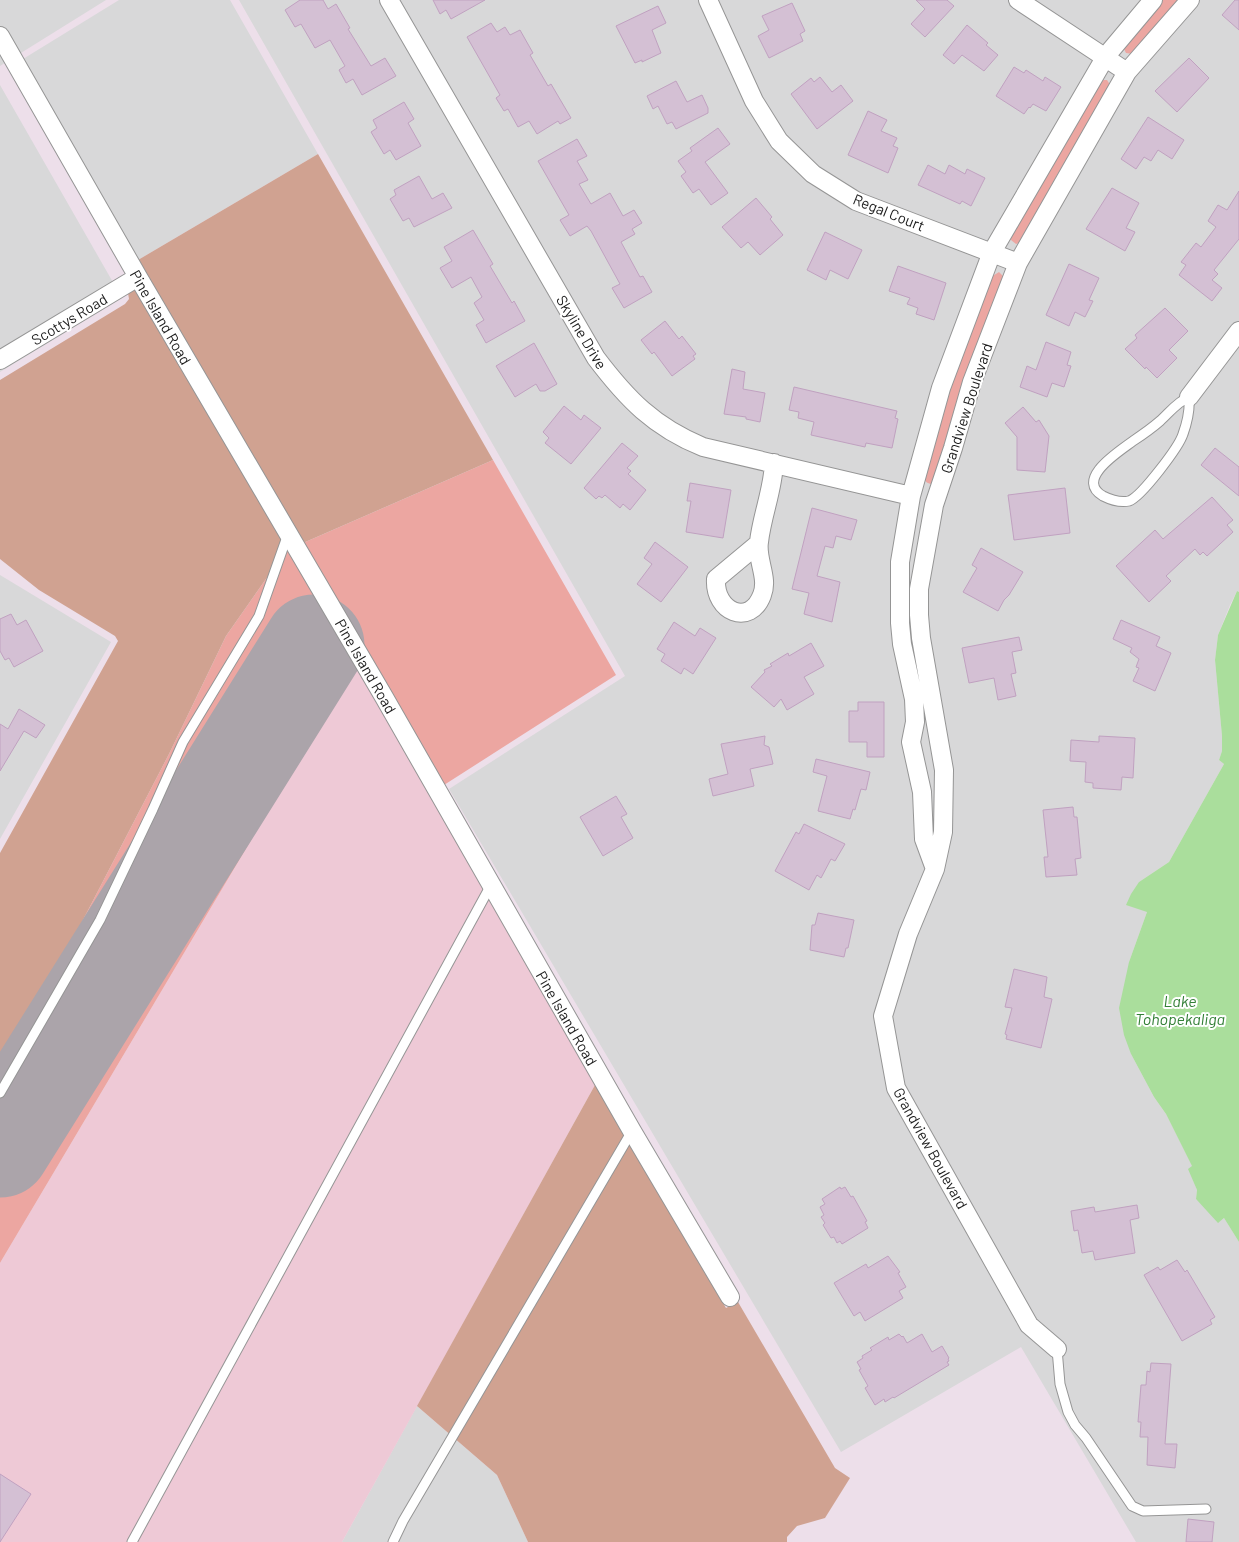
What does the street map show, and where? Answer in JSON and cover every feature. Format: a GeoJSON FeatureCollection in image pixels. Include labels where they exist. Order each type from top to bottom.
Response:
{"type":"FeatureCollection","features":[{"type":"Feature","properties":{"kind":"street","name":"Skyline Drive"},"geometry":{"type":"LineString","coordinates":[[389,0],[596,358],[631,401],[658,424],[680,438],[703,447],[911,496]]}},
{"type":"Feature","properties":{"kind":"street"},"geometry":{"type":"LineString","coordinates":[[1018,0],[1106,56],[1127,72]]}},
{"type":"Feature","properties":{"kind":"street","name":"Grandview Boulevard"},"geometry":{"type":"LineString","coordinates":[[935,869],[924,838],[922,792],[911,742],[914,722],[914,699],[902,644],[900,623],[900,562],[911,496],[941,388],[992,252],[1106,56],[1153,0]]}},
{"type":"Feature","properties":{"kind":"street","name":"Grandview Boulevard"},"geometry":{"type":"LineString","coordinates":[[1057,1349],[1030,1325],[896,1088],[884,1016],[908,934],[935,869],[943,832],[944,770],[922,638],[919,615],[919,589],[934,506],[972,382],[1018,263],[1127,72],[1190,0]]}},
{"type":"Feature","properties":{"kind":"street","name":"Regal Court"},"geometry":{"type":"LineString","coordinates":[[709,1],[754,101],[779,140],[813,174],[856,201],[1018,263]]}},
{"type":"Feature","properties":{"kind":"street","name":"Pine Island Road"},"geometry":{"type":"LineString","coordinates":[[0,36],[138,278],[730,1297]]}},
{"type":"Feature","properties":{"kind":"street","name":"Scottys Road"},"geometry":{"type":"LineString","coordinates":[[0,360],[138,278]]}},
{"type":"Feature","properties":{"kind":"street"},"geometry":{"type":"LineString","coordinates":[[1189,397],[1239,331]]}},
{"type":"Feature","properties":{"kind":"street"},"geometry":{"type":"LineString","coordinates":[[758,544],[773,481],[774,463]]}},
{"type":"Feature","properties":{"kind":"lane"},"geometry":{"type":"LineString","coordinates":[[1189,397],[1190,406],[1183,434],[1177,446],[1140,494],[1131,500],[1122,502],[1108,499],[1100,494],[1094,486],[1094,480],[1100,468],[1159,422],[1179,401],[1189,397]]}},
{"type":"Feature","properties":{"kind":"lane"},"geometry":{"type":"LineString","coordinates":[[0,1093],[100,920],[183,742],[259,616],[288,534]]}},
{"type":"Feature","properties":{"kind":"lane"},"geometry":{"type":"LineString","coordinates":[[132,1542],[491,885]]}},
{"type":"Feature","properties":{"kind":"lane"},"geometry":{"type":"LineString","coordinates":[[393,1542],[403,1521],[632,1131]]}},
{"type":"Feature","properties":{"kind":"lane"},"geometry":{"type":"LineString","coordinates":[[1057,1349],[1060,1384],[1068,1412],[1075,1425],[1086,1438],[1132,1506],[1143,1511],[1206,1509]]}},
{"type":"Feature","properties":{"kind":"shaded area"},"geometry":{"type":"Polygon","coordinates":[[[0,0],[106,0],[0,66],[0,0]]]}},
{"type":"Feature","properties":{"kind":"shaded area"},"geometry":{"type":"Polygon","coordinates":[[[119,0],[230,0],[318,154],[138,260],[23,59],[119,0]]]}},
{"type":"Feature","properties":{"kind":"shaded area"},"geometry":{"type":"Polygon","coordinates":[[[239,0],[1239,0],[1239,592],[1237,591],[1230,605],[1218,635],[1215,660],[1222,736],[1222,751],[1219,760],[1224,764],[1169,862],[1139,882],[1147,912],[1129,962],[1131,1054],[1154,1097],[1166,1114],[1193,1167],[1189,1169],[1197,1190],[1196,1199],[1219,1222],[1224,1218],[1239,1242],[1239,1542],[1136,1542],[1021,1347],[841,1452],[449,789],[625,676],[239,0]]]}},
{"type":"Feature","properties":{"kind":"shaded area"},"geometry":{"type":"Polygon","coordinates":[[[1160,0],[1180,0],[1133,54],[1126,53],[1124,49],[1126,44],[1160,0]]]}},
{"type":"Feature","properties":{"kind":"shaded area"},"geometry":{"type":"Polygon","coordinates":[[[1107,80],[1112,88],[1057,175],[1023,239],[1016,244],[1011,240],[1010,235],[1101,81],[1107,80]]]}},
{"type":"Feature","properties":{"kind":"shaded area"},"geometry":{"type":"Polygon","coordinates":[[[0,85],[122,298],[0,372],[0,85]]]}},
{"type":"Feature","properties":{"kind":"shaded area"},"geometry":{"type":"Polygon","coordinates":[[[318,154],[493,460],[303,543],[138,260],[318,154]]]}},
{"type":"Feature","properties":{"kind":"shaded area"},"geometry":{"type":"Polygon","coordinates":[[[999,272],[1005,278],[933,484],[929,484],[923,477],[943,408],[991,277],[999,272]]]}},
{"type":"Feature","properties":{"kind":"shaded area"},"geometry":{"type":"Polygon","coordinates":[[[135,289],[287,549],[226,636],[169,754],[0,1080],[0,853],[118,641],[115,636],[39,590],[0,559],[0,380],[125,304],[129,299],[128,293],[135,289]]]}},
{"type":"Feature","properties":{"kind":"shaded area"},"geometry":{"type":"Polygon","coordinates":[[[493,460],[616,675],[444,785],[303,543],[493,460]]]}},
{"type":"Feature","properties":{"kind":"shaded area"},"geometry":{"type":"Polygon","coordinates":[[[287,549],[355,665],[0,1263],[0,1080],[169,754],[226,636],[287,549]]]}},
{"type":"Feature","properties":{"kind":"shaded area"},"geometry":{"type":"Polygon","coordinates":[[[0,575],[111,642],[0,839],[0,575]]]}},
{"type":"Feature","properties":{"kind":"shaded area"},"geometry":{"type":"Polygon","coordinates":[[[355,665],[595,1085],[342,1542],[0,1542],[0,1263],[355,665]]]}},
{"type":"Feature","properties":{"kind":"shaded area"},"geometry":{"type":"Polygon","coordinates":[[[595,1085],[726,1308],[738,1302],[835,1468],[850,1478],[825,1518],[797,1526],[787,1537],[787,1542],[528,1542],[497,1475],[417,1406],[595,1085]]]}},
{"type":"Feature","properties":{"kind":"shaded area"},"geometry":{"type":"Polygon","coordinates":[[[417,1406],[497,1475],[528,1542],[342,1542],[417,1406]]]}},
{"type":"Feature","properties":{"kind":"water","name":"Lake Tohopekaliga"},"geometry":{"type":"Polygon","coordinates":[[[1237,591],[1239,592],[1239,1242],[1224,1218],[1218,1223],[1196,1199],[1197,1190],[1188,1169],[1192,1166],[1166,1114],[1154,1097],[1131,1054],[1124,1035],[1119,1008],[1129,962],[1147,912],[1126,905],[1139,882],[1169,862],[1224,764],[1219,760],[1222,751],[1222,736],[1215,660],[1218,635],[1237,591]]]}},
{"type":"Feature","properties":{"kind":"building"},"geometry":{"type":"Polygon","coordinates":[[[300,0],[323,0],[328,9],[336,4],[350,28],[348,29],[371,66],[385,58],[396,76],[362,95],[353,79],[346,83],[339,70],[345,66],[330,40],[315,48],[301,24],[295,27],[285,10],[300,0]]]}},
{"type":"Feature","properties":{"kind":"building"},"geometry":{"type":"Polygon","coordinates":[[[433,0],[485,0],[451,19],[446,10],[440,14],[433,0]]]}},
{"type":"Feature","properties":{"kind":"building"},"geometry":{"type":"Polygon","coordinates":[[[916,0],[947,0],[954,6],[925,37],[911,24],[925,9],[916,0]]]}},
{"type":"Feature","properties":{"kind":"building"},"geometry":{"type":"Polygon","coordinates":[[[1235,0],[1239,0],[1239,30],[1222,15],[1235,0]]]}},
{"type":"Feature","properties":{"kind":"building"},"geometry":{"type":"Polygon","coordinates":[[[792,3],[805,31],[800,34],[803,41],[769,58],[758,36],[769,30],[762,16],[792,3]]]}},
{"type":"Feature","properties":{"kind":"building"},"geometry":{"type":"Polygon","coordinates":[[[658,6],[666,23],[652,30],[661,53],[642,62],[642,60],[635,63],[616,26],[658,6]]]}},
{"type":"Feature","properties":{"kind":"building"},"geometry":{"type":"Polygon","coordinates":[[[491,23],[497,32],[505,27],[510,35],[520,30],[533,53],[530,55],[548,86],[551,84],[571,118],[560,124],[558,121],[537,134],[529,121],[518,127],[508,109],[504,111],[496,98],[500,95],[467,37],[491,23]]]}},
{"type":"Feature","properties":{"kind":"building"},"geometry":{"type":"Polygon","coordinates":[[[967,25],[988,43],[986,45],[998,55],[984,71],[962,55],[954,64],[943,55],[967,25]]]}},
{"type":"Feature","properties":{"kind":"building"},"geometry":{"type":"Polygon","coordinates":[[[1189,58],[1209,78],[1177,112],[1155,91],[1189,58]]]}},
{"type":"Feature","properties":{"kind":"building"},"geometry":{"type":"Polygon","coordinates":[[[1014,67],[1024,73],[1026,70],[1043,81],[1045,77],[1061,87],[1046,111],[1033,104],[1024,114],[996,96],[1014,67]]]}},
{"type":"Feature","properties":{"kind":"building"},"geometry":{"type":"Polygon","coordinates":[[[820,77],[832,92],[841,85],[853,101],[817,129],[791,94],[811,78],[814,82],[820,77]]]}},
{"type":"Feature","properties":{"kind":"building"},"geometry":{"type":"Polygon","coordinates":[[[676,81],[687,102],[702,95],[708,108],[708,113],[676,129],[672,122],[667,124],[658,106],[653,109],[647,96],[676,81]]]}},
{"type":"Feature","properties":{"kind":"building"},"geometry":{"type":"Polygon","coordinates":[[[404,102],[414,119],[408,123],[421,146],[396,160],[390,150],[384,154],[371,132],[377,128],[373,120],[404,102]]]}},
{"type":"Feature","properties":{"kind":"building"},"geometry":{"type":"Polygon","coordinates":[[[868,111],[887,120],[881,131],[897,138],[893,146],[898,148],[888,173],[848,155],[868,111]]]}},
{"type":"Feature","properties":{"kind":"building"},"geometry":{"type":"Polygon","coordinates":[[[1148,117],[1184,140],[1172,159],[1158,150],[1151,161],[1144,157],[1136,169],[1121,159],[1148,117]]]}},
{"type":"Feature","properties":{"kind":"building"},"geometry":{"type":"Polygon","coordinates":[[[718,128],[730,144],[705,162],[728,193],[711,205],[699,189],[693,193],[681,176],[686,172],[678,161],[692,151],[690,148],[718,128]]]}},
{"type":"Feature","properties":{"kind":"building"},"geometry":{"type":"Polygon","coordinates":[[[577,139],[587,156],[577,161],[588,180],[579,184],[591,204],[610,193],[623,216],[634,210],[642,223],[632,229],[635,234],[621,242],[640,277],[643,276],[652,292],[624,308],[612,288],[620,284],[591,231],[587,226],[570,236],[560,220],[569,215],[538,161],[577,139]]]}},
{"type":"Feature","properties":{"kind":"building"},"geometry":{"type":"Polygon","coordinates":[[[928,165],[945,174],[949,165],[965,174],[967,169],[985,178],[971,206],[962,201],[960,204],[918,185],[928,165]]]}},
{"type":"Feature","properties":{"kind":"building"},"geometry":{"type":"Polygon","coordinates":[[[419,176],[432,199],[443,193],[452,208],[414,227],[409,218],[403,221],[390,199],[396,195],[394,190],[419,176]]]}},
{"type":"Feature","properties":{"kind":"building"},"geometry":{"type":"Polygon","coordinates":[[[1112,188],[1139,203],[1126,228],[1135,232],[1125,251],[1086,229],[1112,188]]]}},
{"type":"Feature","properties":{"kind":"building"},"geometry":{"type":"Polygon","coordinates":[[[1239,191],[1239,239],[1214,270],[1218,274],[1212,280],[1222,288],[1212,301],[1179,275],[1186,265],[1181,262],[1196,243],[1201,247],[1216,227],[1208,221],[1218,205],[1227,210],[1239,191]]]}},
{"type":"Feature","properties":{"kind":"building"},"geometry":{"type":"Polygon","coordinates":[[[756,198],[772,217],[770,219],[783,235],[760,255],[748,242],[741,248],[722,227],[756,198]]]}},
{"type":"Feature","properties":{"kind":"building"},"geometry":{"type":"Polygon","coordinates":[[[473,230],[493,264],[490,266],[525,321],[486,343],[476,325],[484,320],[474,303],[482,297],[471,277],[452,288],[440,268],[452,261],[444,247],[473,230]]]}},
{"type":"Feature","properties":{"kind":"building"},"geometry":{"type":"Polygon","coordinates":[[[825,232],[862,250],[848,279],[830,270],[826,280],[807,270],[825,232]]]}},
{"type":"Feature","properties":{"kind":"building"},"geometry":{"type":"Polygon","coordinates":[[[1069,264],[1099,278],[1089,300],[1093,301],[1085,317],[1075,312],[1069,326],[1046,315],[1069,264]]]}},
{"type":"Feature","properties":{"kind":"building"},"geometry":{"type":"Polygon","coordinates":[[[898,266],[946,283],[934,320],[916,314],[918,308],[907,304],[910,298],[889,291],[898,266]]]}},
{"type":"Feature","properties":{"kind":"building"},"geometry":{"type":"Polygon","coordinates":[[[1165,308],[1188,331],[1169,350],[1177,358],[1157,378],[1125,349],[1137,338],[1135,335],[1165,308]]]}},
{"type":"Feature","properties":{"kind":"building"},"geometry":{"type":"Polygon","coordinates":[[[665,321],[679,339],[682,336],[696,354],[693,356],[695,359],[672,376],[654,352],[652,354],[641,340],[665,321]]]}},
{"type":"Feature","properties":{"kind":"building"},"geometry":{"type":"Polygon","coordinates":[[[1046,342],[1071,352],[1067,365],[1071,366],[1064,387],[1052,383],[1047,397],[1020,387],[1027,366],[1036,370],[1046,342]]]}},
{"type":"Feature","properties":{"kind":"building"},"geometry":{"type":"Polygon","coordinates":[[[534,343],[557,384],[545,391],[540,391],[536,384],[515,397],[496,366],[534,343]]]}},
{"type":"Feature","properties":{"kind":"building"},"geometry":{"type":"Polygon","coordinates":[[[732,369],[745,372],[743,389],[765,393],[760,422],[746,419],[746,417],[724,414],[732,369]]]}},
{"type":"Feature","properties":{"kind":"building"},"geometry":{"type":"Polygon","coordinates":[[[794,387],[897,411],[895,418],[898,419],[892,448],[866,443],[865,447],[811,435],[814,422],[798,418],[799,412],[789,410],[794,387]]]}},
{"type":"Feature","properties":{"kind":"building"},"geometry":{"type":"Polygon","coordinates":[[[564,406],[581,420],[584,415],[601,428],[571,464],[545,443],[549,438],[543,432],[564,406]]]}},
{"type":"Feature","properties":{"kind":"building"},"geometry":{"type":"Polygon","coordinates":[[[1023,407],[1036,422],[1039,420],[1049,436],[1045,472],[1017,470],[1017,437],[1005,423],[1023,407]]]}},
{"type":"Feature","properties":{"kind":"building"},"geometry":{"type":"Polygon","coordinates":[[[622,443],[638,456],[627,468],[631,471],[628,474],[646,490],[630,510],[623,504],[620,508],[605,495],[602,498],[599,496],[596,499],[584,488],[622,443]]]}},
{"type":"Feature","properties":{"kind":"building"},"geometry":{"type":"Polygon","coordinates":[[[1215,448],[1239,467],[1239,496],[1201,465],[1215,448]]]}},
{"type":"Feature","properties":{"kind":"building"},"geometry":{"type":"Polygon","coordinates":[[[690,483],[731,490],[723,538],[686,532],[691,501],[687,501],[690,483]]]}},
{"type":"Feature","properties":{"kind":"building"},"geometry":{"type":"Polygon","coordinates":[[[1065,488],[1070,533],[1014,540],[1008,495],[1065,488]]]}},
{"type":"Feature","properties":{"kind":"building"},"geometry":{"type":"Polygon","coordinates":[[[1212,497],[1233,520],[1227,525],[1233,532],[1207,556],[1203,552],[1200,555],[1195,549],[1166,576],[1171,581],[1149,602],[1116,566],[1155,530],[1163,539],[1212,497]]]}},
{"type":"Feature","properties":{"kind":"building"},"geometry":{"type":"Polygon","coordinates":[[[812,508],[857,520],[851,540],[836,536],[833,548],[825,546],[817,576],[840,582],[832,622],[804,614],[809,593],[792,589],[812,508]]]}},
{"type":"Feature","properties":{"kind":"building"},"geometry":{"type":"Polygon","coordinates":[[[655,542],[688,567],[661,602],[637,584],[652,564],[644,558],[655,542]]]}},
{"type":"Feature","properties":{"kind":"building"},"geometry":{"type":"Polygon","coordinates":[[[981,548],[1023,572],[998,611],[963,592],[977,568],[972,565],[981,548]]]}},
{"type":"Feature","properties":{"kind":"building"},"geometry":{"type":"Polygon","coordinates":[[[11,614],[17,625],[26,620],[43,651],[14,667],[9,658],[5,660],[0,651],[0,619],[11,614]]]}},
{"type":"Feature","properties":{"kind":"building"},"geometry":{"type":"Polygon","coordinates":[[[1121,620],[1160,637],[1156,646],[1171,653],[1155,691],[1133,681],[1139,668],[1136,667],[1139,659],[1130,652],[1132,648],[1113,639],[1121,620]]]}},
{"type":"Feature","properties":{"kind":"building"},"geometry":{"type":"Polygon","coordinates":[[[674,622],[695,636],[700,628],[716,638],[693,674],[684,668],[681,674],[661,661],[665,654],[657,649],[674,622]]]}},
{"type":"Feature","properties":{"kind":"building"},"geometry":{"type":"Polygon","coordinates":[[[1019,637],[1022,650],[1012,652],[1016,673],[1011,674],[1016,696],[998,700],[994,678],[969,683],[962,648],[1019,637]]]}},
{"type":"Feature","properties":{"kind":"building"},"geometry":{"type":"Polygon","coordinates":[[[811,643],[824,666],[804,677],[814,694],[787,710],[781,699],[774,707],[751,687],[765,672],[764,670],[772,666],[770,664],[788,653],[789,656],[811,643]]]}},
{"type":"Feature","properties":{"kind":"building"},"geometry":{"type":"Polygon","coordinates":[[[858,702],[884,702],[884,757],[867,757],[867,742],[849,742],[849,711],[858,711],[858,702]]]}},
{"type":"Feature","properties":{"kind":"building"},"geometry":{"type":"Polygon","coordinates":[[[19,709],[45,725],[36,738],[24,731],[0,771],[0,724],[8,729],[19,709]]]}},
{"type":"Feature","properties":{"kind":"building"},"geometry":{"type":"Polygon","coordinates":[[[765,736],[764,745],[769,747],[773,764],[750,769],[754,786],[713,796],[709,779],[728,774],[721,744],[765,736]]]}},
{"type":"Feature","properties":{"kind":"building"},"geometry":{"type":"Polygon","coordinates":[[[1099,736],[1135,738],[1133,778],[1122,777],[1121,790],[1093,788],[1093,783],[1085,782],[1086,762],[1070,761],[1071,740],[1099,742],[1099,736]]]}},
{"type":"Feature","properties":{"kind":"building"},"geometry":{"type":"Polygon","coordinates":[[[816,759],[870,772],[866,790],[861,789],[855,810],[853,809],[850,819],[818,811],[827,776],[813,772],[816,759]]]}},
{"type":"Feature","properties":{"kind":"building"},"geometry":{"type":"Polygon","coordinates":[[[616,796],[627,814],[621,817],[633,838],[603,856],[580,817],[616,796]]]}},
{"type":"Feature","properties":{"kind":"building"},"geometry":{"type":"Polygon","coordinates":[[[1073,807],[1074,817],[1077,817],[1081,858],[1075,859],[1077,875],[1046,877],[1044,857],[1048,857],[1043,810],[1073,807]]]}},
{"type":"Feature","properties":{"kind":"building"},"geometry":{"type":"Polygon","coordinates":[[[804,824],[845,844],[835,861],[831,859],[821,878],[817,875],[809,890],[775,871],[796,832],[799,834],[804,824]]]}},
{"type":"Feature","properties":{"kind":"building"},"geometry":{"type":"Polygon","coordinates":[[[818,913],[854,920],[848,948],[846,948],[844,957],[810,950],[812,925],[815,925],[818,913]]]}},
{"type":"Feature","properties":{"kind":"building"},"geometry":{"type":"Polygon","coordinates":[[[1014,969],[1047,977],[1044,997],[1052,999],[1041,1048],[1006,1039],[1007,1035],[1005,1034],[1012,1008],[1005,1007],[1014,969]]]}},
{"type":"Feature","properties":{"kind":"building"},"geometry":{"type":"Polygon","coordinates":[[[840,1187],[841,1189],[845,1187],[851,1197],[853,1196],[867,1221],[865,1222],[868,1228],[842,1244],[840,1241],[837,1243],[834,1237],[831,1238],[823,1225],[825,1223],[821,1217],[824,1215],[820,1207],[825,1204],[822,1199],[840,1187]]]}},
{"type":"Feature","properties":{"kind":"building"},"geometry":{"type":"Polygon","coordinates":[[[1137,1205],[1139,1218],[1130,1220],[1135,1253],[1095,1260],[1093,1251],[1082,1253],[1078,1230],[1074,1231],[1071,1211],[1094,1207],[1095,1212],[1137,1205]]]}},
{"type":"Feature","properties":{"kind":"building"},"geometry":{"type":"Polygon","coordinates":[[[888,1256],[900,1272],[898,1273],[906,1287],[899,1291],[903,1298],[865,1321],[860,1312],[854,1316],[834,1283],[866,1264],[868,1268],[888,1256]]]}},
{"type":"Feature","properties":{"kind":"building"},"geometry":{"type":"Polygon","coordinates":[[[1177,1260],[1185,1272],[1187,1270],[1215,1317],[1210,1320],[1212,1324],[1182,1341],[1144,1275],[1158,1267],[1160,1270],[1177,1260]]]}},
{"type":"Feature","properties":{"kind":"building"},"geometry":{"type":"Polygon","coordinates":[[[899,1334],[903,1336],[907,1343],[922,1334],[932,1352],[942,1346],[949,1358],[947,1362],[949,1365],[894,1398],[885,1402],[884,1399],[875,1405],[865,1388],[868,1386],[859,1370],[861,1369],[857,1362],[863,1358],[862,1356],[872,1350],[870,1348],[888,1337],[889,1340],[899,1334]]]}},
{"type":"Feature","properties":{"kind":"building"},"geometry":{"type":"Polygon","coordinates":[[[1151,1363],[1171,1364],[1165,1444],[1177,1444],[1175,1468],[1147,1465],[1148,1437],[1140,1437],[1141,1422],[1138,1422],[1141,1385],[1146,1385],[1147,1371],[1150,1372],[1151,1363]]]}},
{"type":"Feature","properties":{"kind":"building"},"geometry":{"type":"Polygon","coordinates":[[[0,1474],[31,1494],[0,1542],[0,1474]]]}},
{"type":"Feature","properties":{"kind":"building"},"geometry":{"type":"Polygon","coordinates":[[[1188,1519],[1214,1522],[1212,1542],[1186,1542],[1188,1519]]]}},
{"type":"Feature","properties":{"kind":"runway"},"geometry":{"type":"LineString","coordinates":[[0,1147],[314,645]]}}]}
